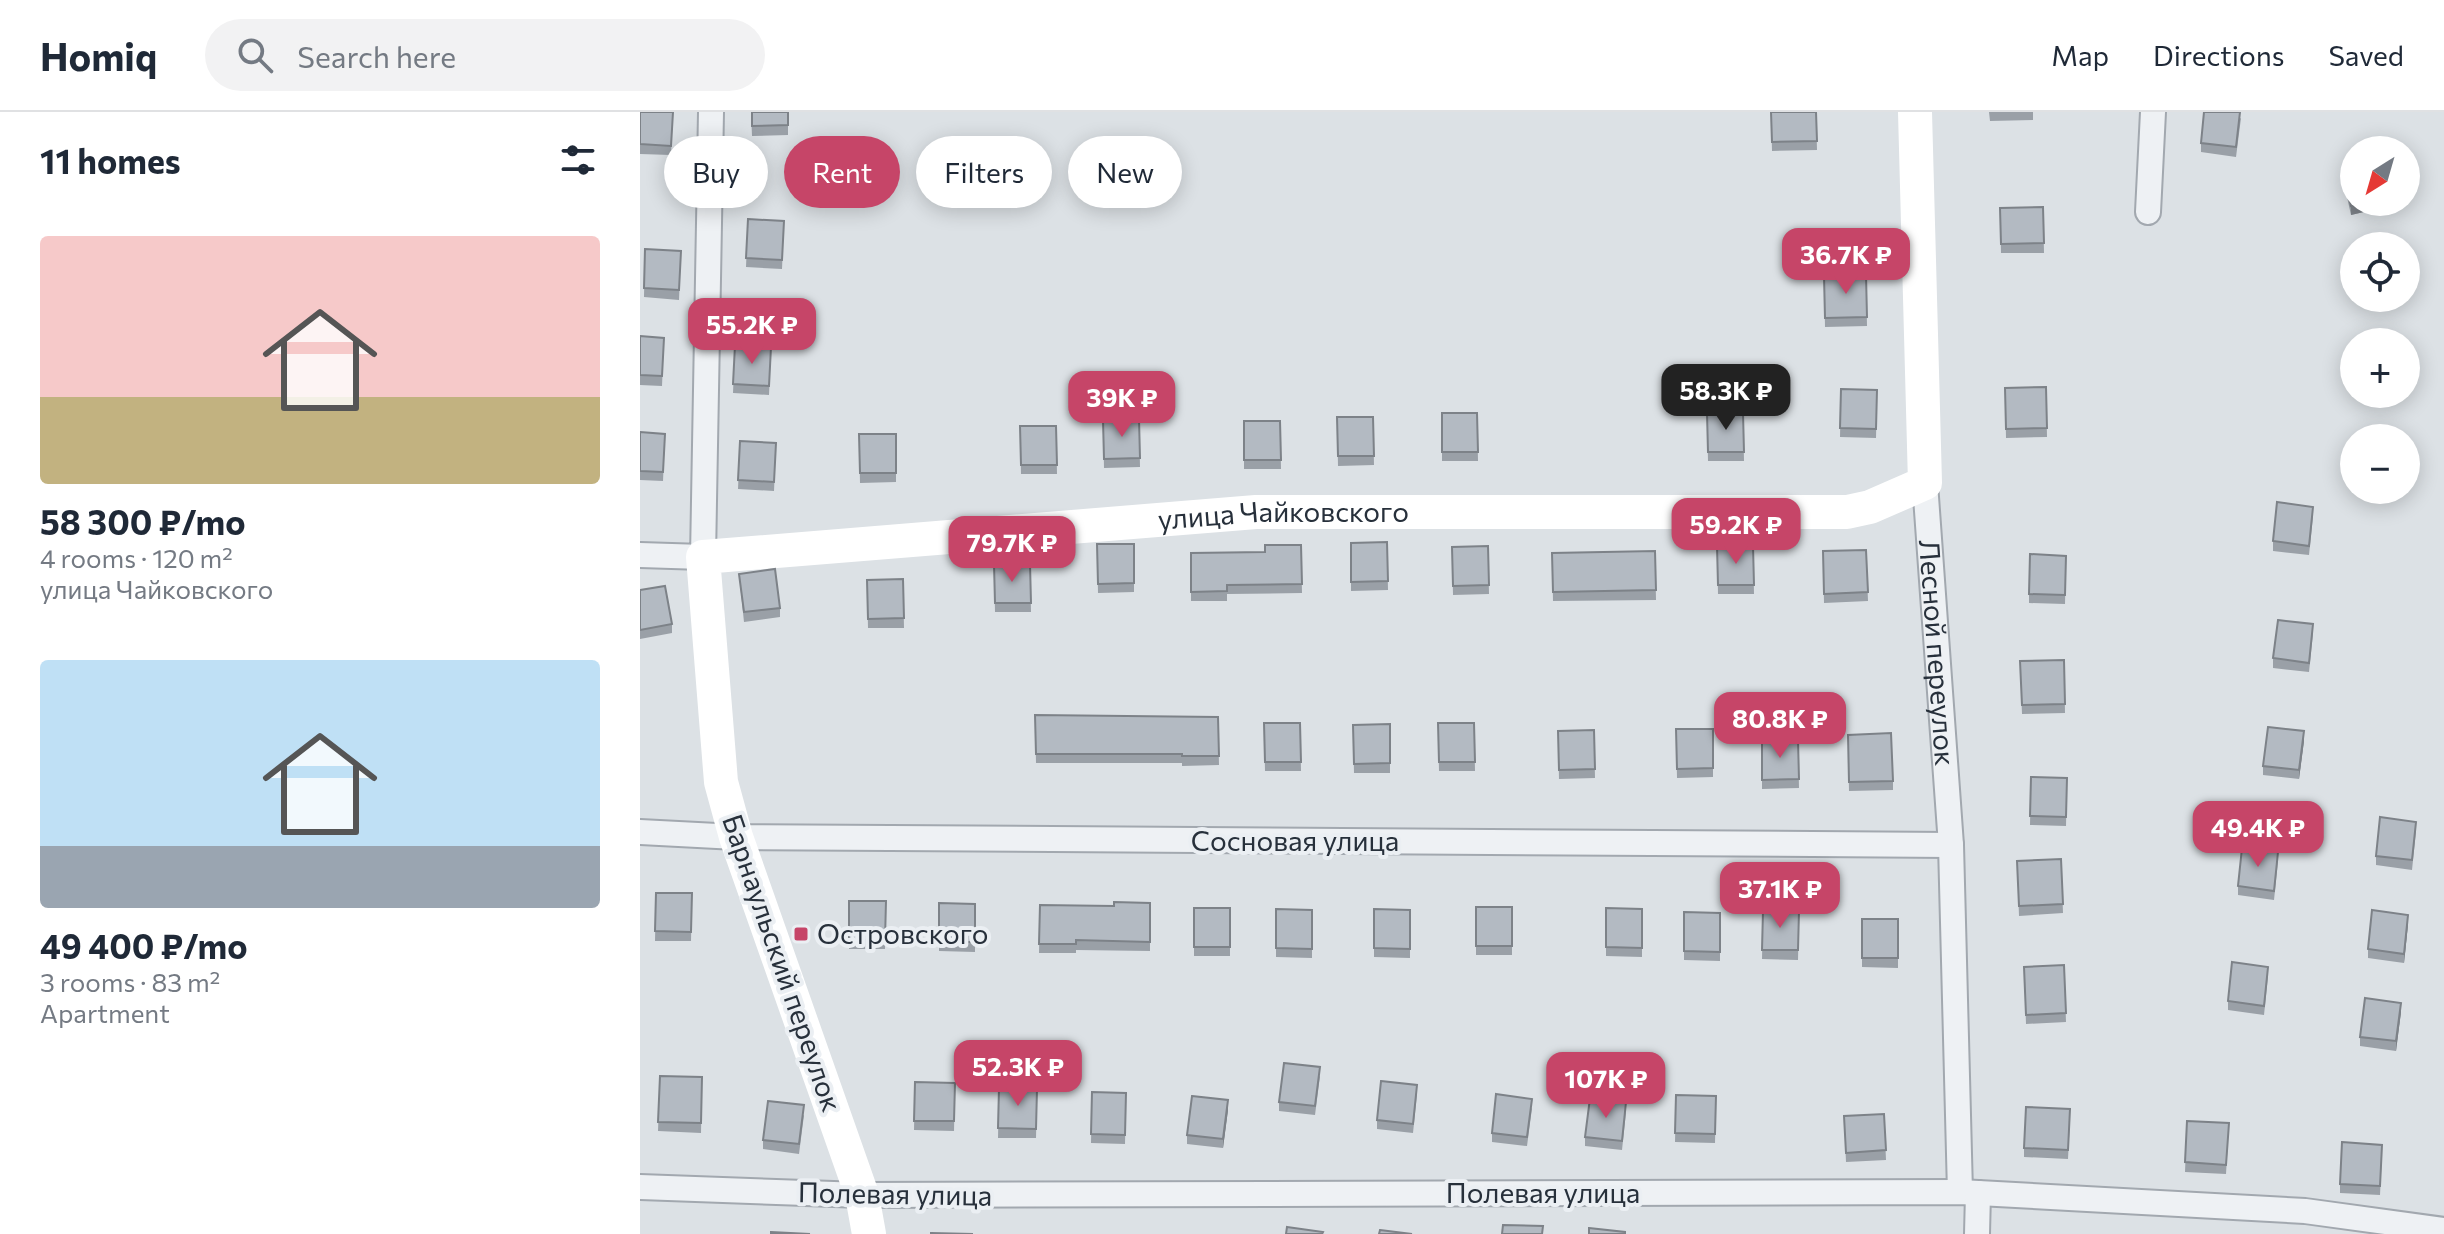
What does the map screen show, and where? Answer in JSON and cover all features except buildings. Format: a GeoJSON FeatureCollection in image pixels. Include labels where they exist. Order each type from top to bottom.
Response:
{"type":"FeatureCollection","features":[{"type":"Feature","properties":{"kind":"street","name":"Барнаульский переулок"},"geometry":{"type":"LineString","coordinates":[[711,112],[703,557],[721,782],[736,837],[862,1195],[869,1234]]}},
{"type":"Feature","properties":{"kind":"street","name":"Лесной переулок"},"geometry":{"type":"LineString","coordinates":[[1915,112],[1925,483],[1951,845],[1969,1192],[1977,1234]]}},
{"type":"Feature","properties":{"kind":"street"},"geometry":{"type":"LineString","coordinates":[[2148,212],[2153,112]]}},
{"type":"Feature","properties":{"kind":"street","name":"улица Чайковского"},"geometry":{"type":"LineString","coordinates":[[640,555],[703,557],[1256,512],[1847,512],[1870,507],[1925,483]]}},
{"type":"Feature","properties":{"kind":"street","name":"Сосновая улица"},"geometry":{"type":"LineString","coordinates":[[640,832],[736,837],[1951,845]]}},
{"type":"Feature","properties":{"kind":"street","name":"Полевая улица"},"geometry":{"type":"LineString","coordinates":[[640,1187],[862,1195],[1969,1192],[2305,1211],[2444,1230]]}},
{"type":"Feature","properties":{"kind":"place","name":"Островского"},"geometry":{"type":"Point","coordinates":[801,934]}}]}
